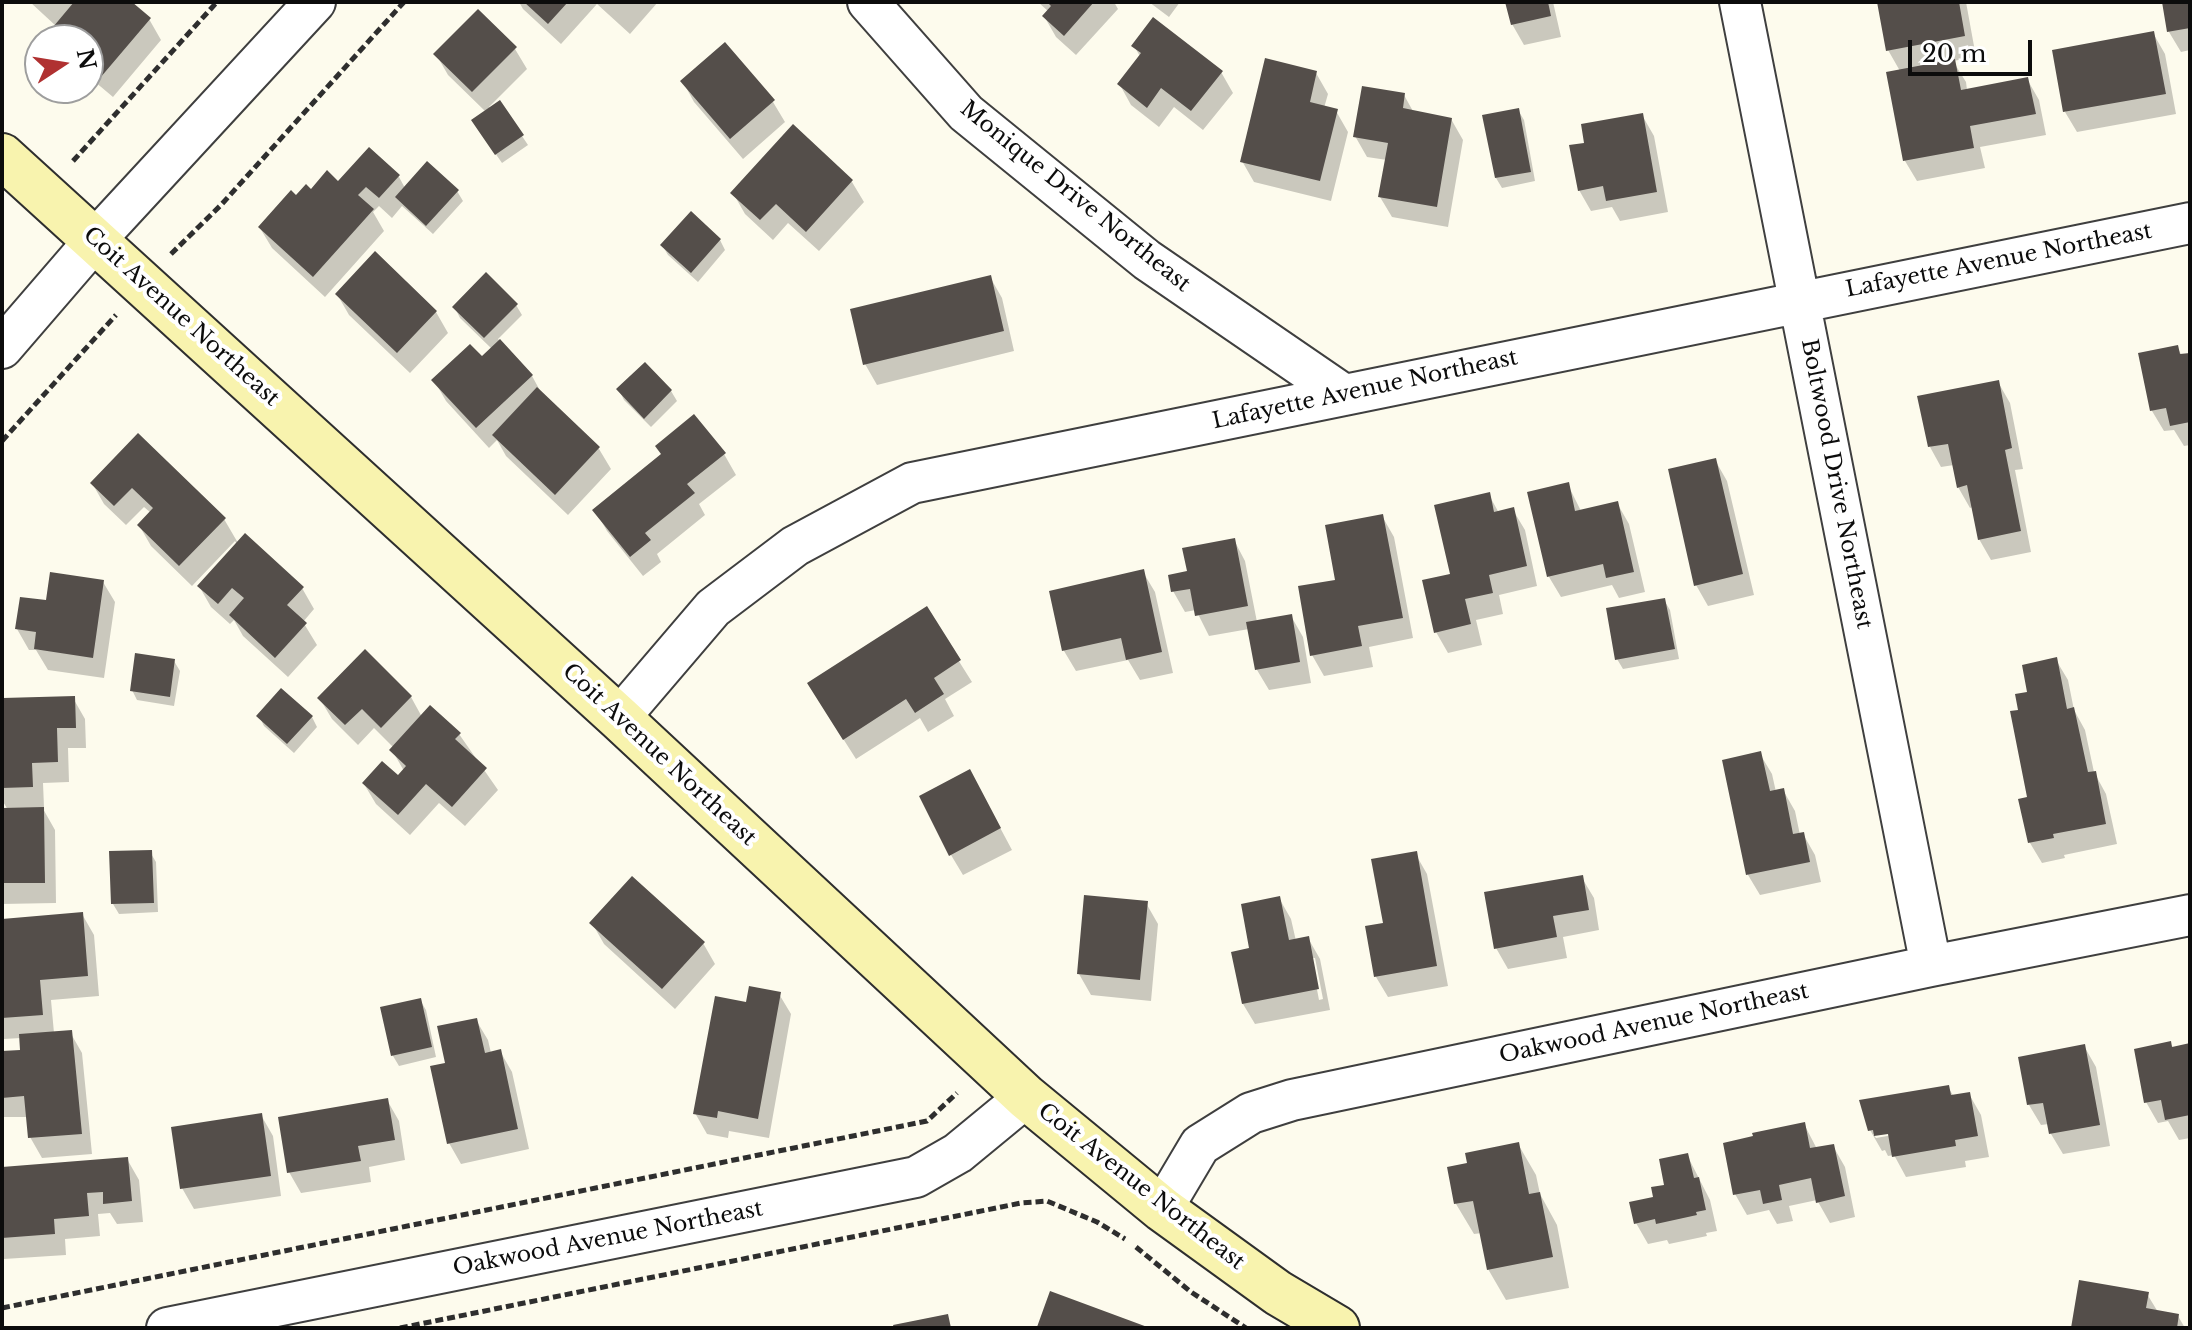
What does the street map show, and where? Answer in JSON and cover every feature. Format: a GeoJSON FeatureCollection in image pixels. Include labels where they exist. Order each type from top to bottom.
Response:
{"type":"FeatureCollection","features":[{"type":"Feature","properties":{"kind":"street"},"geometry":{"type":"LineString","coordinates":[[2,348],[96,239],[315,2]]}},
{"type":"Feature","properties":{"kind":"street","name":"Monique Drive Northeast"},"geometry":{"type":"LineString","coordinates":[[868,2],[966,113],[1147,260],[1344,395]]}},
{"type":"Feature","properties":{"kind":"street","name":"Boltwood Drive Northeast"},"geometry":{"type":"LineString","coordinates":[[1740,2],[1931,966]]}},
{"type":"Feature","properties":{"kind":"street","name":"Coit Avenue Northeast"},"geometry":{"type":"LineString","coordinates":[[2,156],[619,718],[1026,1097],[1162,1209],[1278,1293],[1337,1328]]}},
{"type":"Feature","properties":{"kind":"street","name":"Lafayette Avenue Northeast"},"geometry":{"type":"LineString","coordinates":[[619,718],[713,608],[795,546],[912,483],[2190,223]]}},
{"type":"Feature","properties":{"kind":"street","name":"Oakwood Avenue Northeast"},"geometry":{"type":"LineString","coordinates":[[1162,1209],[1200,1145],[1251,1113],[1292,1100],[2190,915]]}},
{"type":"Feature","properties":{"kind":"street","name":"Oakwood Avenue Northeast"},"geometry":{"type":"LineString","coordinates":[[167,1328],[916,1177],[958,1153],[1026,1097]]}},
{"type":"Feature","properties":{"kind":"path"},"geometry":{"type":"LineString","coordinates":[[46,195],[81,151],[217,2]]}},
{"type":"Feature","properties":{"kind":"path"},"geometry":{"type":"LineString","coordinates":[[2,441],[143,282],[221,205],[404,2]]}},
{"type":"Feature","properties":{"kind":"path"},"geometry":{"type":"LineString","coordinates":[[2,1308],[927,1121],[957,1093]]}},
{"type":"Feature","properties":{"kind":"path"},"geometry":{"type":"LineString","coordinates":[[400,1328],[1021,1203],[1047,1201],[1122,1236],[1191,1292],[1246,1328]]}},
{"type":"Feature","properties":{"kind":"building"},"geometry":{"type":"Polygon","coordinates":[[[74,2],[132,2],[151,18],[104,73],[104,24],[56,24],[74,2]]]}},
{"type":"Feature","properties":{"kind":"building"},"geometry":{"type":"Polygon","coordinates":[[[524,2],[568,2],[548,24],[524,2]]]}},
{"type":"Feature","properties":{"kind":"building"},"geometry":{"type":"Polygon","coordinates":[[[1047,2],[1094,2],[1064,36],[1042,16],[1051,6],[1047,2]]]}},
{"type":"Feature","properties":{"kind":"building"},"geometry":{"type":"Polygon","coordinates":[[[1505,2],[1548,2],[1551,16],[1511,25],[1505,2]]]}},
{"type":"Feature","properties":{"kind":"building"},"geometry":{"type":"Polygon","coordinates":[[[1877,2],[1959,2],[1965,36],[1886,51],[1877,2]]]}},
{"type":"Feature","properties":{"kind":"building"},"geometry":{"type":"Polygon","coordinates":[[[2162,2],[2190,2],[2190,28],[2167,32],[2162,2]]]}},
{"type":"Feature","properties":{"kind":"building"},"geometry":{"type":"Polygon","coordinates":[[[478,9],[517,47],[472,92],[433,54],[478,9]]]}},
{"type":"Feature","properties":{"kind":"building"},"geometry":{"type":"Polygon","coordinates":[[[1153,17],[1223,71],[1191,111],[1161,88],[1147,108],[1117,84],[1141,53],[1131,46],[1153,17]]]}},
{"type":"Feature","properties":{"kind":"building"},"geometry":{"type":"Polygon","coordinates":[[[2154,31],[2166,94],[2063,112],[2052,50],[2154,31]]]}},
{"type":"Feature","properties":{"kind":"building"},"geometry":{"type":"Polygon","coordinates":[[[725,42],[775,100],[730,139],[680,81],[725,42]]]}},
{"type":"Feature","properties":{"kind":"building"},"geometry":{"type":"Polygon","coordinates":[[[1265,58],[1317,71],[1310,102],[1338,109],[1320,181],[1240,162],[1265,58]]]}},
{"type":"Feature","properties":{"kind":"building"},"geometry":{"type":"Polygon","coordinates":[[[1955,59],[1961,90],[2028,77],[2036,114],[1970,126],[1974,148],[1903,161],[1886,72],[1955,59]]]}},
{"type":"Feature","properties":{"kind":"building"},"geometry":{"type":"Polygon","coordinates":[[[1362,86],[1405,93],[1403,108],[1452,118],[1437,207],[1378,197],[1388,143],[1353,137],[1362,86]]]}},
{"type":"Feature","properties":{"kind":"building"},"geometry":{"type":"Polygon","coordinates":[[[500,100],[524,135],[495,155],[471,120],[500,100]]]}},
{"type":"Feature","properties":{"kind":"building"},"geometry":{"type":"Polygon","coordinates":[[[1519,108],[1531,172],[1495,178],[1482,115],[1519,108]]]}},
{"type":"Feature","properties":{"kind":"building"},"geometry":{"type":"Polygon","coordinates":[[[1643,113],[1657,192],[1606,201],[1603,186],[1578,191],[1569,145],[1584,143],[1581,124],[1643,113]]]}},
{"type":"Feature","properties":{"kind":"building"},"geometry":{"type":"Polygon","coordinates":[[[793,124],[853,180],[806,232],[776,204],[760,220],[730,193],[793,124]]]}},
{"type":"Feature","properties":{"kind":"building"},"geometry":{"type":"Polygon","coordinates":[[[369,147],[400,175],[379,198],[366,187],[358,195],[374,209],[313,277],[258,227],[291,190],[296,195],[306,184],[311,189],[327,170],[338,181],[369,147]]]}},
{"type":"Feature","properties":{"kind":"building"},"geometry":{"type":"Polygon","coordinates":[[[427,161],[459,190],[426,226],[395,197],[427,161]]]}},
{"type":"Feature","properties":{"kind":"building"},"geometry":{"type":"Polygon","coordinates":[[[691,211],[721,239],[691,273],[660,245],[691,211]]]}},
{"type":"Feature","properties":{"kind":"building"},"geometry":{"type":"Polygon","coordinates":[[[375,251],[437,311],[397,353],[335,294],[375,251]]]}},
{"type":"Feature","properties":{"kind":"building"},"geometry":{"type":"Polygon","coordinates":[[[486,272],[518,304],[484,338],[452,307],[486,272]]]}},
{"type":"Feature","properties":{"kind":"building"},"geometry":{"type":"Polygon","coordinates":[[[991,275],[1004,331],[863,365],[850,309],[991,275]]]}},
{"type":"Feature","properties":{"kind":"building"},"geometry":{"type":"Polygon","coordinates":[[[500,339],[533,375],[476,428],[431,380],[470,344],[482,356],[500,339]]]}},
{"type":"Feature","properties":{"kind":"building"},"geometry":{"type":"Polygon","coordinates":[[[2178,345],[2180,354],[2190,353],[2190,422],[2170,426],[2166,408],[2150,411],[2138,353],[2178,345]]]}},
{"type":"Feature","properties":{"kind":"building"},"geometry":{"type":"Polygon","coordinates":[[[645,362],[672,390],[644,419],[616,389],[645,362]]]}},
{"type":"Feature","properties":{"kind":"building"},"geometry":{"type":"Polygon","coordinates":[[[1999,380],[2012,448],[2005,450],[2021,531],[1978,540],[1967,485],[1957,488],[1948,444],[1928,447],[1917,396],[1999,380]]]}},
{"type":"Feature","properties":{"kind":"building"},"geometry":{"type":"Polygon","coordinates":[[[537,387],[600,447],[555,495],[492,435],[537,387]]]}},
{"type":"Feature","properties":{"kind":"building"},"geometry":{"type":"Polygon","coordinates":[[[694,414],[726,453],[687,484],[695,493],[645,533],[651,540],[630,557],[592,510],[661,454],[655,446],[694,414]]]}},
{"type":"Feature","properties":{"kind":"building"},"geometry":{"type":"Polygon","coordinates":[[[138,433],[226,518],[179,566],[137,525],[153,508],[132,488],[114,506],[90,483],[138,433]]]}},
{"type":"Feature","properties":{"kind":"building"},"geometry":{"type":"Polygon","coordinates":[[[1716,458],[1743,574],[1694,586],[1668,469],[1716,458]]]}},
{"type":"Feature","properties":{"kind":"building"},"geometry":{"type":"Polygon","coordinates":[[[1569,482],[1575,511],[1618,501],[1634,572],[1606,578],[1603,564],[1547,577],[1527,492],[1569,482]]]}},
{"type":"Feature","properties":{"kind":"building"},"geometry":{"type":"Polygon","coordinates":[[[1490,492],[1494,512],[1514,507],[1527,566],[1489,575],[1493,593],[1465,599],[1471,624],[1434,633],[1422,580],[1450,574],[1434,505],[1490,492]]]}},
{"type":"Feature","properties":{"kind":"building"},"geometry":{"type":"Polygon","coordinates":[[[1383,514],[1403,618],[1358,626],[1362,646],[1310,656],[1298,586],[1335,580],[1325,525],[1383,514]]]}},
{"type":"Feature","properties":{"kind":"building"},"geometry":{"type":"Polygon","coordinates":[[[245,533],[304,587],[287,605],[307,623],[275,658],[229,615],[244,598],[232,588],[218,604],[197,586],[245,533]]]}},
{"type":"Feature","properties":{"kind":"building"},"geometry":{"type":"Polygon","coordinates":[[[1235,538],[1248,606],[1195,616],[1190,589],[1171,592],[1168,575],[1187,571],[1182,548],[1235,538]]]}},
{"type":"Feature","properties":{"kind":"building"},"geometry":{"type":"Polygon","coordinates":[[[1144,569],[1162,652],[1126,660],[1121,638],[1062,651],[1049,591],[1144,569]]]}},
{"type":"Feature","properties":{"kind":"building"},"geometry":{"type":"Polygon","coordinates":[[[50,572],[104,580],[93,658],[34,649],[36,632],[15,629],[20,597],[46,600],[50,572]]]}},
{"type":"Feature","properties":{"kind":"building"},"geometry":{"type":"Polygon","coordinates":[[[1665,598],[1675,649],[1615,660],[1606,608],[1665,598]]]}},
{"type":"Feature","properties":{"kind":"building"},"geometry":{"type":"Polygon","coordinates":[[[927,606],[961,660],[934,678],[944,694],[915,713],[906,699],[843,740],[807,683],[927,606]]]}},
{"type":"Feature","properties":{"kind":"building"},"geometry":{"type":"Polygon","coordinates":[[[1292,614],[1300,662],[1255,670],[1246,622],[1292,614]]]}},
{"type":"Feature","properties":{"kind":"building"},"geometry":{"type":"Polygon","coordinates":[[[365,649],[412,696],[381,728],[362,709],[345,725],[317,698],[365,649]]]}},
{"type":"Feature","properties":{"kind":"building"},"geometry":{"type":"Polygon","coordinates":[[[135,653],[175,659],[170,697],[130,691],[135,653]]]}},
{"type":"Feature","properties":{"kind":"building"},"geometry":{"type":"Polygon","coordinates":[[[2057,657],[2067,709],[2074,707],[2088,772],[2096,771],[2106,824],[2053,834],[2054,838],[2028,843],[2018,799],[2027,797],[2010,711],[2018,710],[2015,694],[2027,692],[2022,665],[2057,657]]]}},
{"type":"Feature","properties":{"kind":"building"},"geometry":{"type":"Polygon","coordinates":[[[281,688],[313,716],[287,744],[256,716],[281,688]]]}},
{"type":"Feature","properties":{"kind":"building"},"geometry":{"type":"Polygon","coordinates":[[[75,696],[76,728],[57,728],[58,762],[32,763],[33,787],[2,788],[3,698],[75,696]]]}},
{"type":"Feature","properties":{"kind":"building"},"geometry":{"type":"Polygon","coordinates":[[[430,705],[461,733],[455,739],[487,768],[452,807],[426,784],[398,815],[362,783],[382,761],[398,775],[406,766],[389,750],[430,705]]]}},
{"type":"Feature","properties":{"kind":"building"},"geometry":{"type":"Polygon","coordinates":[[[1761,751],[1770,791],[1784,788],[1793,834],[1804,832],[1810,862],[1746,875],[1722,760],[1761,751]]]}},
{"type":"Feature","properties":{"kind":"building"},"geometry":{"type":"Polygon","coordinates":[[[970,769],[1001,828],[949,856],[919,796],[970,769]]]}},
{"type":"Feature","properties":{"kind":"building"},"geometry":{"type":"Polygon","coordinates":[[[44,807],[45,883],[2,883],[2,808],[44,807]]]}},
{"type":"Feature","properties":{"kind":"building"},"geometry":{"type":"Polygon","coordinates":[[[152,850],[154,903],[111,904],[109,851],[152,850]]]}},
{"type":"Feature","properties":{"kind":"building"},"geometry":{"type":"Polygon","coordinates":[[[1417,851],[1437,966],[1374,977],[1365,926],[1383,923],[1371,859],[1417,851]]]}},
{"type":"Feature","properties":{"kind":"building"},"geometry":{"type":"Polygon","coordinates":[[[1583,875],[1589,910],[1553,916],[1557,937],[1494,949],[1484,892],[1583,875]]]}},
{"type":"Feature","properties":{"kind":"building"},"geometry":{"type":"Polygon","coordinates":[[[632,876],[705,942],[662,989],[589,923],[632,876]]]}},
{"type":"Feature","properties":{"kind":"building"},"geometry":{"type":"Polygon","coordinates":[[[1084,895],[1148,901],[1140,980],[1077,974],[1084,895]]]}},
{"type":"Feature","properties":{"kind":"building"},"geometry":{"type":"Polygon","coordinates":[[[1280,896],[1289,940],[1309,936],[1319,989],[1242,1004],[1231,952],[1249,948],[1241,904],[1280,896]]]}},
{"type":"Feature","properties":{"kind":"building"},"geometry":{"type":"Polygon","coordinates":[[[83,912],[88,976],[40,980],[43,1015],[2,1018],[2,919],[83,912]]]}},
{"type":"Feature","properties":{"kind":"building"},"geometry":{"type":"Polygon","coordinates":[[[749,986],[781,992],[758,1119],[718,1111],[717,1118],[693,1114],[715,996],[746,1002],[749,986]]]}},
{"type":"Feature","properties":{"kind":"building"},"geometry":{"type":"Polygon","coordinates":[[[421,998],[432,1047],[391,1056],[380,1007],[421,998]]]}},
{"type":"Feature","properties":{"kind":"building"},"geometry":{"type":"Polygon","coordinates":[[[477,1018],[485,1053],[501,1049],[518,1129],[447,1144],[430,1066],[445,1063],[437,1026],[477,1018]]]}},
{"type":"Feature","properties":{"kind":"building"},"geometry":{"type":"Polygon","coordinates":[[[72,1030],[82,1134],[28,1138],[24,1096],[2,1098],[2,1051],[20,1050],[19,1034],[72,1030]]]}},
{"type":"Feature","properties":{"kind":"building"},"geometry":{"type":"Polygon","coordinates":[[[2171,1041],[2172,1047],[2190,1043],[2190,1115],[2165,1120],[2161,1100],[2144,1103],[2134,1049],[2171,1041]]]}},
{"type":"Feature","properties":{"kind":"building"},"geometry":{"type":"Polygon","coordinates":[[[2085,1044],[2100,1125],[2049,1134],[2043,1103],[2027,1105],[2018,1057],[2085,1044]]]}},
{"type":"Feature","properties":{"kind":"building"},"geometry":{"type":"Polygon","coordinates":[[[1949,1085],[1951,1095],[1970,1092],[1978,1136],[1955,1140],[1956,1146],[1892,1157],[1888,1134],[1874,1136],[1873,1130],[1868,1131],[1859,1100],[1949,1085]]]}},
{"type":"Feature","properties":{"kind":"building"},"geometry":{"type":"Polygon","coordinates":[[[388,1098],[395,1140],[358,1146],[361,1161],[287,1173],[278,1117],[388,1098]]]}},
{"type":"Feature","properties":{"kind":"building"},"geometry":{"type":"Polygon","coordinates":[[[262,1113],[271,1176],[180,1189],[171,1127],[262,1113]]]}},
{"type":"Feature","properties":{"kind":"building"},"geometry":{"type":"Polygon","coordinates":[[[1805,1122],[1810,1148],[1834,1144],[1845,1196],[1816,1203],[1811,1178],[1779,1185],[1782,1200],[1763,1204],[1760,1190],[1733,1195],[1723,1143],[1753,1136],[1752,1133],[1805,1122]]]}},
{"type":"Feature","properties":{"kind":"building"},"geometry":{"type":"Polygon","coordinates":[[[1519,1142],[1529,1194],[1540,1192],[1553,1257],[1487,1270],[1473,1201],[1454,1204],[1447,1167],[1467,1163],[1465,1153],[1519,1142]]]}},
{"type":"Feature","properties":{"kind":"building"},"geometry":{"type":"Polygon","coordinates":[[[1688,1153],[1694,1178],[1699,1177],[1706,1210],[1656,1224],[1655,1219],[1634,1224],[1629,1202],[1653,1197],[1651,1187],[1664,1185],[1659,1159],[1688,1153]]]}},
{"type":"Feature","properties":{"kind":"building"},"geometry":{"type":"Polygon","coordinates":[[[128,1157],[132,1201],[103,1204],[103,1192],[87,1193],[89,1216],[54,1219],[55,1234],[2,1238],[2,1167],[128,1157]]]}},
{"type":"Feature","properties":{"kind":"building"},"geometry":{"type":"Polygon","coordinates":[[[2079,1280],[2149,1292],[2146,1308],[2179,1314],[2177,1328],[2071,1328],[2079,1280]]]}},
{"type":"Feature","properties":{"kind":"building"},"geometry":{"type":"Polygon","coordinates":[[[1050,1291],[1150,1328],[1037,1327],[1050,1291]]]}},
{"type":"Feature","properties":{"kind":"building"},"geometry":{"type":"Polygon","coordinates":[[[948,1314],[951,1328],[894,1328],[893,1325],[948,1314]]]}}]}
